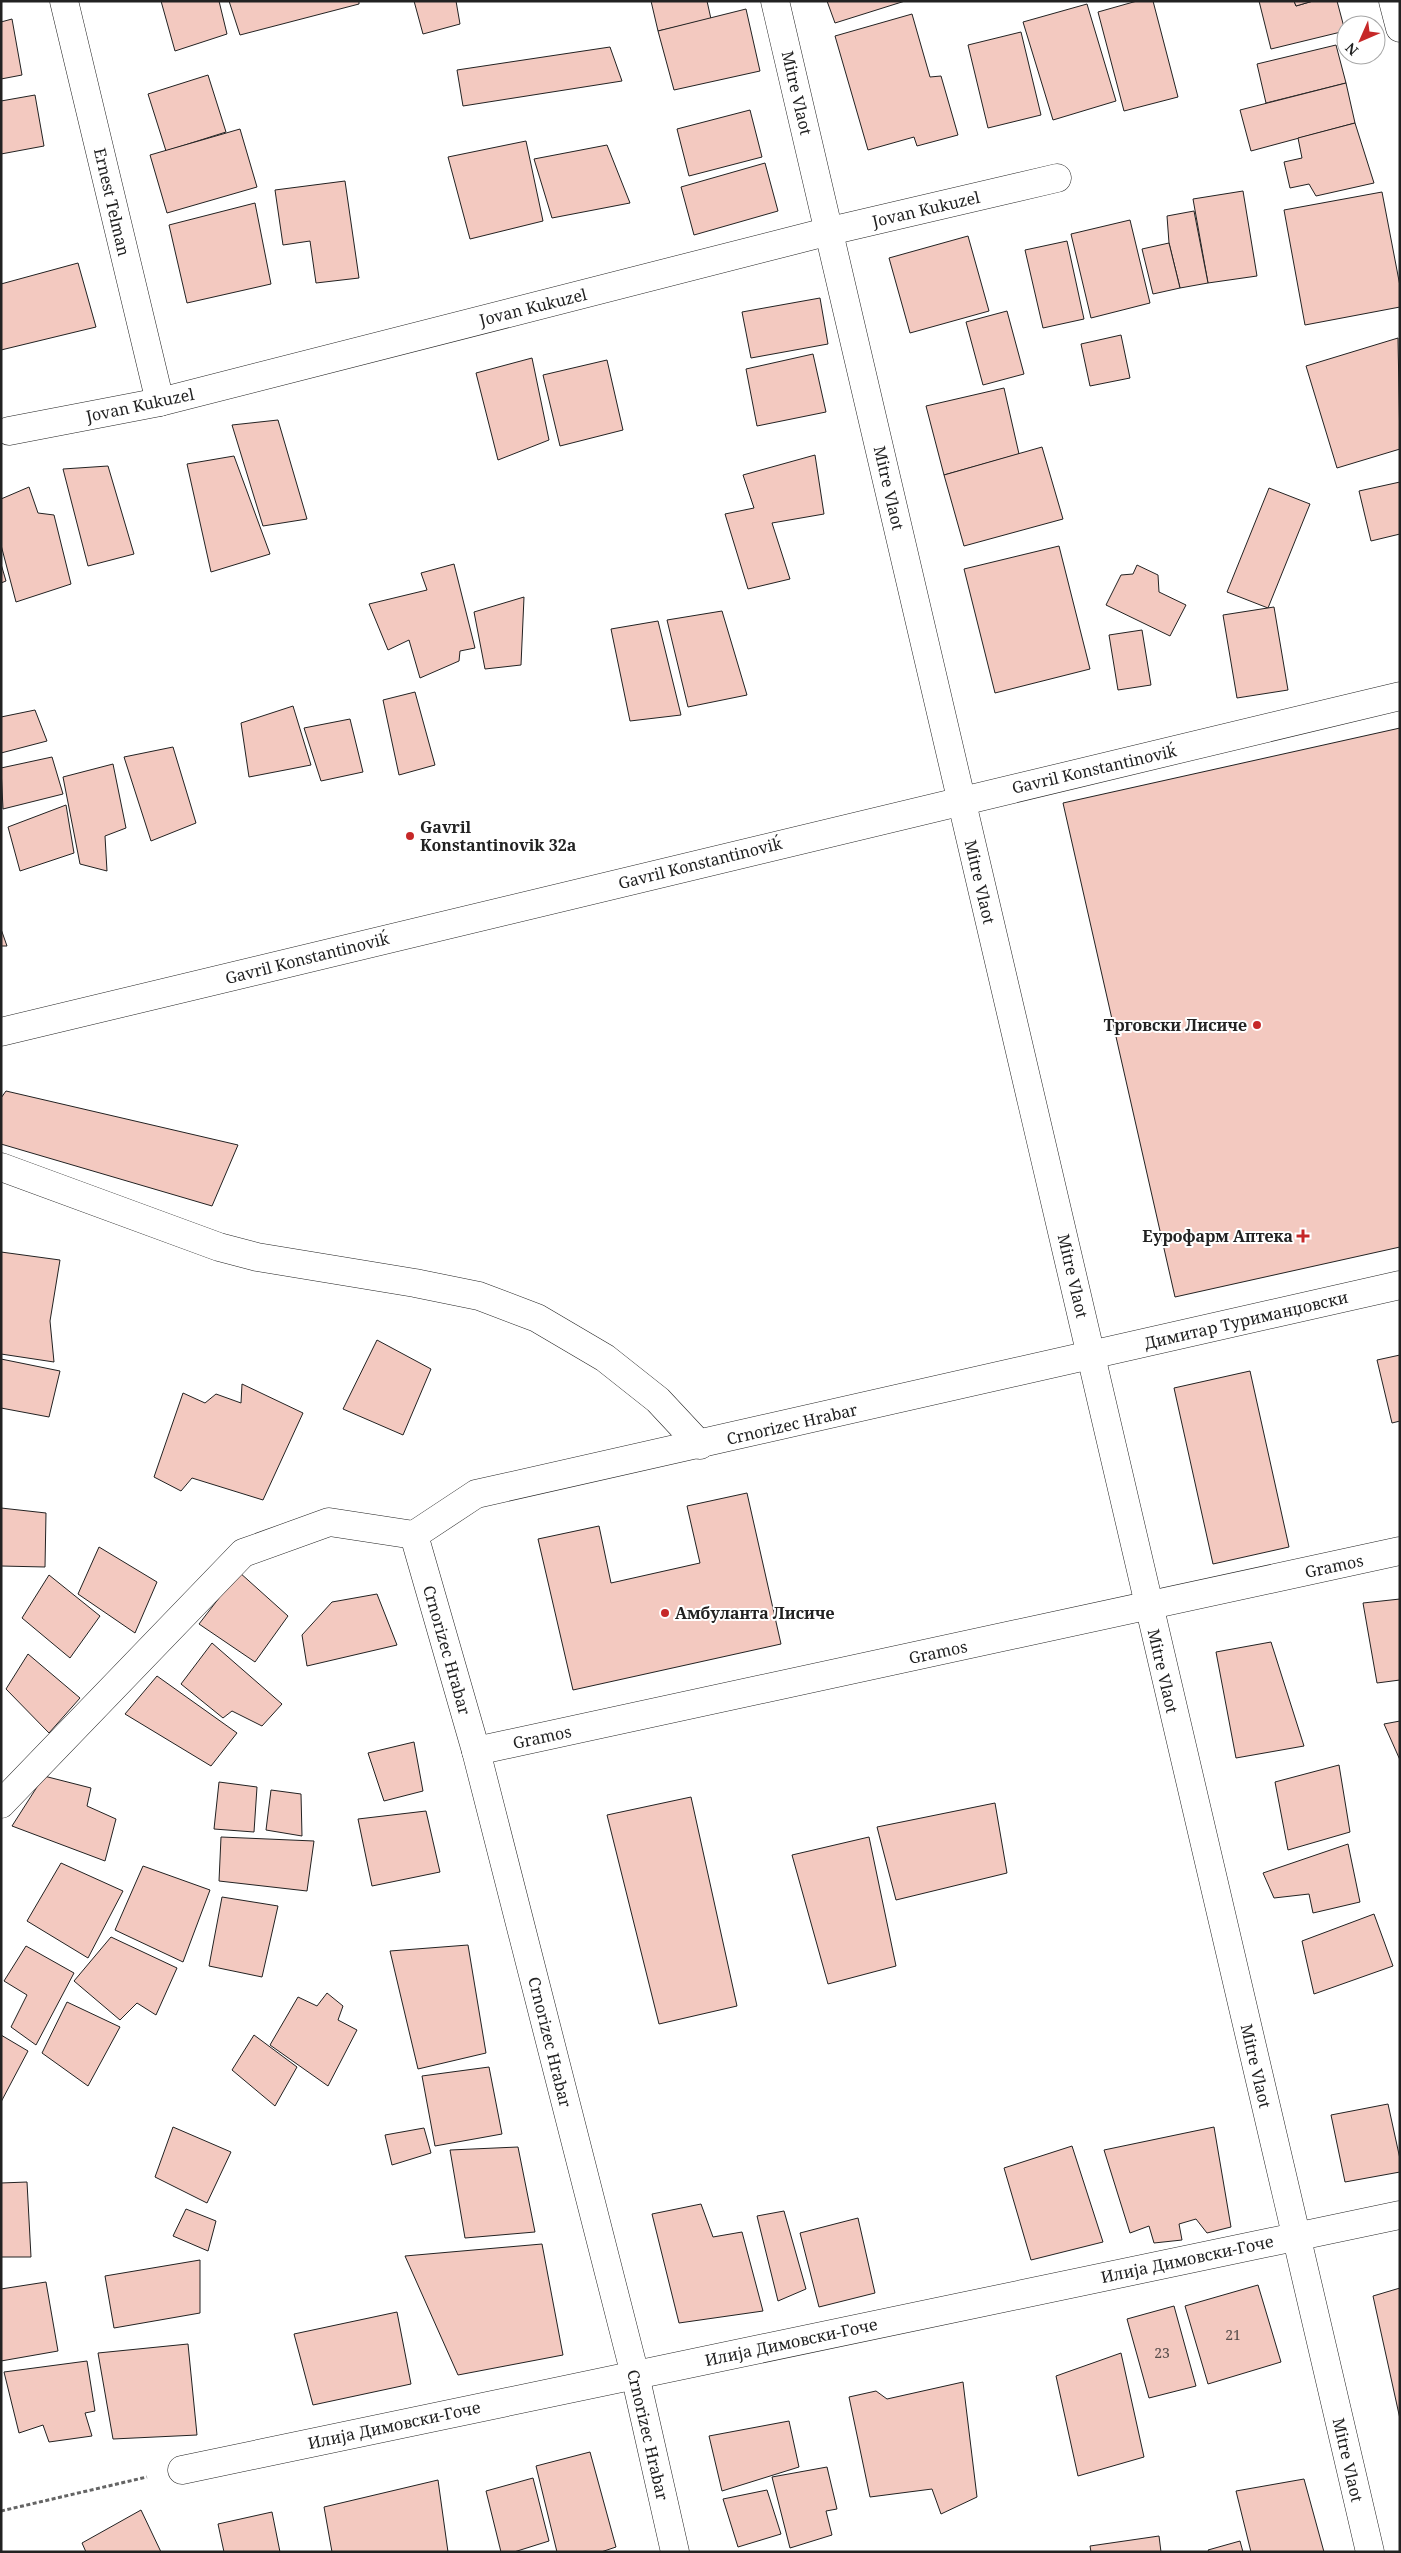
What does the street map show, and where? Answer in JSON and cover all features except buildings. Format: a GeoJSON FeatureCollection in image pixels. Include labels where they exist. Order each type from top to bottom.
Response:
{"type":"FeatureCollection","features":[{"type":"Feature","properties":{"kind":"street","name":"Ernest Telman"},"geometry":{"type":"LineString","coordinates":[[64,1],[160,402]]}},
{"type":"Feature","properties":{"kind":"street","name":"Mitre Vlaot"},"geometry":{"type":"LineString","coordinates":[[775,1],[1370,2552]]}},
{"type":"Feature","properties":{"kind":"street"},"geometry":{"type":"LineString","coordinates":[[1393,1],[1400,28]]}},
{"type":"Feature","properties":{"kind":"street","name":"Jovan Kukuzel"},"geometry":{"type":"LineString","coordinates":[[9,431],[160,402],[830,231],[1057,178]]}},
{"type":"Feature","properties":{"kind":"street","name":"Gavril Konstantinoviḱ"},"geometry":{"type":"LineString","coordinates":[[1,1032],[960,800],[1400,696]]}},
{"type":"Feature","properties":{"kind":"street"},"geometry":{"type":"LineString","coordinates":[[1,1167],[219,1248],[257,1257],[415,1283],[479,1296],[537,1318],[605,1358],[658,1400],[700,1444]]}},
{"type":"Feature","properties":{"kind":"street","name":"Димитар Туриманџовски"},"geometry":{"type":"LineString","coordinates":[[1092,1356],[1400,1285]]}},
{"type":"Feature","properties":{"kind":"street","name":"Crnorizec Hrabar"},"geometry":{"type":"LineString","coordinates":[[675,2552],[635,2375],[476,1751],[414,1535],[476,1494],[1092,1356]]}},
{"type":"Feature","properties":{"kind":"street"},"geometry":{"type":"LineString","coordinates":[[1,1804],[243,1553],[329,1522],[414,1535]]}},
{"type":"Feature","properties":{"kind":"street","name":"Gramos"},"geometry":{"type":"LineString","coordinates":[[476,1751],[1400,1551]]}},
{"type":"Feature","properties":{"kind":"street","name":"Илија Димовски-Гоче"},"geometry":{"type":"LineString","coordinates":[[182,2470],[1400,2215]]}},
{"type":"Feature","properties":{"kind":"path"},"geometry":{"type":"LineString","coordinates":[[1,2511],[182,2470]]}},
{"type":"Feature","properties":{"kind":"place","name":"Gavril Konstantinovik 32a"},"geometry":{"type":"Point","coordinates":[410,836]}},
{"type":"Feature","properties":{"kind":"place","name":"Трговски Лисиче"},"geometry":{"type":"Point","coordinates":[1257,1025]}},
{"type":"Feature","properties":{"kind":"place","name":"Еурофарм Аптека"},"geometry":{"type":"Point","coordinates":[1303,1236]}},
{"type":"Feature","properties":{"kind":"place","name":"Амбуланта Лисиче"},"geometry":{"type":"Point","coordinates":[665,1613]}}]}
